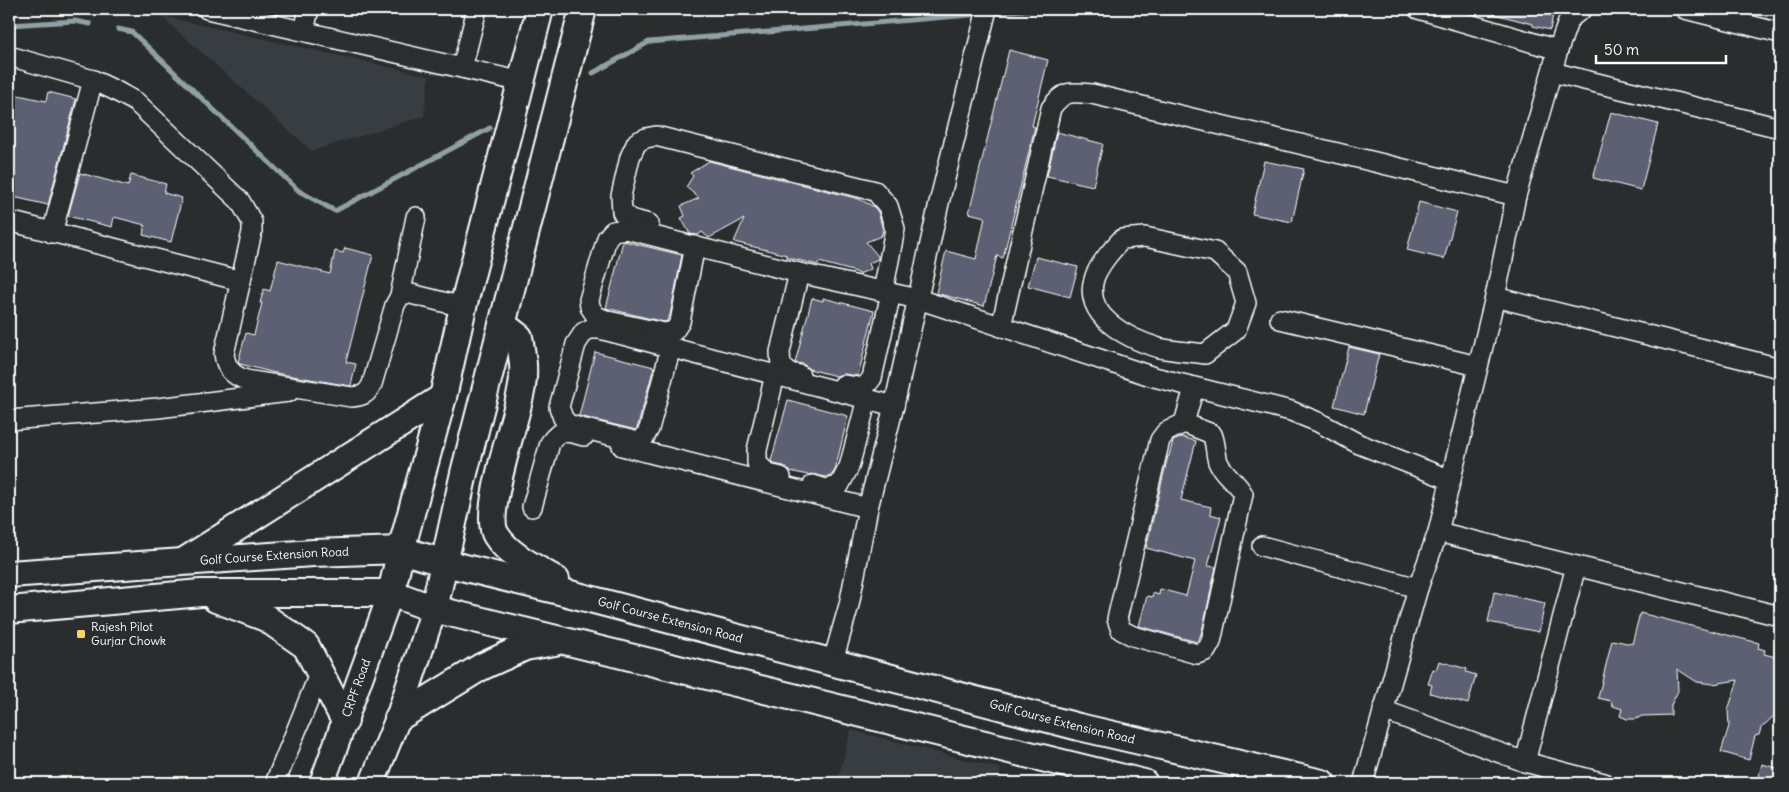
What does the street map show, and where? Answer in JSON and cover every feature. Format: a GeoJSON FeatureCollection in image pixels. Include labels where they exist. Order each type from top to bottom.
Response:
{"type":"FeatureCollection","features":[{"type":"Feature","properties":{"kind":"main road"},"geometry":{"type":"LineString","coordinates":[[391,593],[443,397],[540,9]]}},
{"type":"Feature","properties":{"kind":"main road"},"geometry":{"type":"LineString","coordinates":[[434,609],[464,474],[583,9]]}},
{"type":"Feature","properties":{"kind":"main road"},"geometry":{"type":"LineString","coordinates":[[502,324],[519,337],[524,362],[522,387],[494,502],[493,525],[495,534],[510,552],[556,581],[563,592]]}},
{"type":"Feature","properties":{"kind":"main road"},"geometry":{"type":"LineString","coordinates":[[183,562],[443,397]]}},
{"type":"Feature","properties":{"kind":"main road","name":"Golf Course Extension Road"},"geometry":{"type":"LineString","coordinates":[[9,574],[313,553],[401,550],[445,563],[833,661],[1079,726],[1322,783]]}},
{"type":"Feature","properties":{"kind":"main road"},"geometry":{"type":"LineString","coordinates":[[9,610],[201,594],[391,593],[434,609],[1144,783]]}},
{"type":"Feature","properties":{"kind":"main road"},"geometry":{"type":"LineString","coordinates":[[201,594],[266,618],[306,646],[345,721]]}},
{"type":"Feature","properties":{"kind":"main road"},"geometry":{"type":"LineString","coordinates":[[398,718],[481,667],[525,647],[563,640]]}},
{"type":"Feature","properties":{"kind":"street"},"geometry":{"type":"LineString","coordinates":[[207,9],[522,82]]}},
{"type":"Feature","properties":{"kind":"street"},"geometry":{"type":"LineString","coordinates":[[304,31],[309,9]]}},
{"type":"Feature","properties":{"kind":"street"},"geometry":{"type":"LineString","coordinates":[[462,68],[477,9]]}},
{"type":"Feature","properties":{"kind":"street"},"geometry":{"type":"LineString","coordinates":[[1418,9],[1558,50]]}},
{"type":"Feature","properties":{"kind":"street"},"geometry":{"type":"LineString","coordinates":[[1363,783],[1418,588],[1438,532],[1495,297],[1516,196],[1558,50],[1569,19],[1582,9]]}},
{"type":"Feature","properties":{"kind":"street"},"geometry":{"type":"LineString","coordinates":[[1685,9],[1739,15],[1780,33]]}},
{"type":"Feature","properties":{"kind":"street"},"geometry":{"type":"LineString","coordinates":[[833,661],[849,605],[868,508],[894,406],[939,203],[986,15]]}},
{"type":"Feature","properties":{"kind":"street"},"geometry":{"type":"LineString","coordinates":[[9,56],[93,80],[116,90],[136,102],[240,202],[252,222],[224,354],[226,364],[235,376],[246,380],[351,397],[363,396],[368,392],[395,306],[400,296],[416,217]]}},
{"type":"Feature","properties":{"kind":"street"},"geometry":{"type":"LineString","coordinates":[[1552,72],[1780,128]]}},
{"type":"Feature","properties":{"kind":"street"},"geometry":{"type":"LineString","coordinates":[[52,233],[93,80]]}},
{"type":"Feature","properties":{"kind":"street"},"geometry":{"type":"LineString","coordinates":[[1001,327],[1051,108],[1060,96],[1076,92],[1092,94],[1516,196]]}},
{"type":"Feature","properties":{"kind":"street"},"geometry":{"type":"LineString","coordinates":[[799,273],[780,352],[781,366],[790,372],[852,387],[864,388],[872,378],[888,287],[895,229],[888,206],[875,191],[656,136],[638,142],[630,157],[621,196],[622,212],[630,219],[888,287],[919,294],[1001,327],[1154,377],[1291,411],[1318,422],[1359,444],[1450,480]]}},
{"type":"Feature","properties":{"kind":"street"},"geometry":{"type":"LineString","coordinates":[[9,221],[241,281]]}},
{"type":"Feature","properties":{"kind":"street"},"geometry":{"type":"LineString","coordinates":[[695,246],[680,322],[674,331],[664,333],[608,321],[596,316],[590,307],[589,300],[607,238],[613,230],[626,229],[695,246],[799,273],[888,287]]}},
{"type":"Feature","properties":{"kind":"street"},"geometry":{"type":"LineString","coordinates":[[1145,237],[1215,252],[1237,272],[1246,303],[1236,330],[1205,354],[1160,348],[1129,338],[1106,321],[1093,301],[1095,278],[1106,257],[1122,239],[1145,237]]}},
{"type":"Feature","properties":{"kind":"street"},"geometry":{"type":"LineString","coordinates":[[400,296],[407,293],[464,307]]}},
{"type":"Feature","properties":{"kind":"street"},"geometry":{"type":"LineString","coordinates":[[1495,297],[1780,368]]}},
{"type":"Feature","properties":{"kind":"street"},"geometry":{"type":"LineString","coordinates":[[1280,319],[1478,366]]}},
{"type":"Feature","properties":{"kind":"street"},"geometry":{"type":"LineString","coordinates":[[672,347],[649,429],[644,438],[638,442],[577,428],[568,424],[563,418],[559,407],[576,344],[584,332],[600,329],[672,347],[775,376],[894,406]]}},
{"type":"Feature","properties":{"kind":"street"},"geometry":{"type":"LineString","coordinates":[[1154,377],[1160,348]]}},
{"type":"Feature","properties":{"kind":"street"},"geometry":{"type":"LineString","coordinates":[[775,376],[757,450],[757,463],[768,474],[826,489],[839,486],[849,466],[867,399]]}},
{"type":"Feature","properties":{"kind":"street"},"geometry":{"type":"LineString","coordinates":[[1184,423],[1212,434],[1216,443],[1218,462],[1229,477],[1239,486],[1243,494],[1211,642],[1206,651],[1197,654],[1133,636],[1121,630],[1117,619],[1160,440],[1166,432],[1184,423],[1194,388]]}},
{"type":"Feature","properties":{"kind":"street"},"geometry":{"type":"LineString","coordinates":[[9,420],[158,408],[310,389]]}},
{"type":"Feature","properties":{"kind":"street"},"geometry":{"type":"LineString","coordinates":[[532,507],[550,444],[555,436],[566,431],[868,508]]}},
{"type":"Feature","properties":{"kind":"street"},"geometry":{"type":"LineString","coordinates":[[1438,532],[1780,613]]}},
{"type":"Feature","properties":{"kind":"street"},"geometry":{"type":"LineString","coordinates":[[1262,546],[1418,588]]}},
{"type":"Feature","properties":{"kind":"street"},"geometry":{"type":"LineString","coordinates":[[1525,762],[1576,566]]}},
{"type":"Feature","properties":{"kind":"street","name":"CRPF Road"},"geometry":{"type":"LineString","coordinates":[[322,783],[391,593]]}},
{"type":"Feature","properties":{"kind":"street"},"geometry":{"type":"LineString","coordinates":[[372,783],[398,718],[434,609]]}},
{"type":"Feature","properties":{"kind":"street"},"geometry":{"type":"LineString","coordinates":[[275,783],[320,672]]}},
{"type":"Feature","properties":{"kind":"street"},"geometry":{"type":"LineString","coordinates":[[1383,710],[1525,762],[1604,783]]}},
{"type":"Feature","properties":{"kind":"shaded area"},"geometry":{"type":"Polygon","coordinates":[[[161,16],[429,76],[424,116],[312,151],[161,16]]]}},
{"type":"Feature","properties":{"kind":"shaded area"},"geometry":{"type":"Polygon","coordinates":[[[851,730],[1001,769],[998,783],[837,783],[851,730]]]}},
{"type":"Feature","properties":{"kind":"building"},"geometry":{"type":"Polygon","coordinates":[[[1494,9],[1554,9],[1550,30],[1494,14],[1494,9]]]}},
{"type":"Feature","properties":{"kind":"building"},"geometry":{"type":"Polygon","coordinates":[[[1009,50],[1048,60],[1032,126],[1035,127],[1003,258],[997,256],[984,306],[936,293],[946,251],[976,259],[985,217],[969,213],[1009,50]]]}},
{"type":"Feature","properties":{"kind":"building"},"geometry":{"type":"Polygon","coordinates":[[[48,92],[76,99],[48,205],[9,196],[9,93],[46,101],[48,92]]]}},
{"type":"Feature","properties":{"kind":"building"},"geometry":{"type":"Polygon","coordinates":[[[1611,112],[1658,124],[1641,190],[1593,178],[1611,112]]]}},
{"type":"Feature","properties":{"kind":"building"},"geometry":{"type":"Polygon","coordinates":[[[1057,132],[1103,144],[1093,186],[1047,176],[1057,132]]]}},
{"type":"Feature","properties":{"kind":"building"},"geometry":{"type":"Polygon","coordinates":[[[709,161],[859,199],[874,207],[878,212],[883,230],[881,236],[866,242],[878,256],[878,259],[869,263],[871,269],[859,274],[819,262],[818,265],[734,242],[744,219],[709,238],[702,232],[698,235],[690,234],[681,218],[685,216],[681,206],[699,198],[686,187],[693,176],[690,173],[709,161]]]}},
{"type":"Feature","properties":{"kind":"building"},"geometry":{"type":"Polygon","coordinates":[[[1264,161],[1304,169],[1292,222],[1252,214],[1264,161]]]}},
{"type":"Feature","properties":{"kind":"building"},"geometry":{"type":"Polygon","coordinates":[[[80,173],[128,186],[131,175],[166,184],[164,193],[182,198],[171,242],[143,235],[145,225],[114,217],[112,227],[68,216],[80,173]]]}},
{"type":"Feature","properties":{"kind":"building"},"geometry":{"type":"Polygon","coordinates":[[[1419,202],[1457,212],[1444,259],[1407,250],[1419,202]]]}},
{"type":"Feature","properties":{"kind":"building"},"geometry":{"type":"Polygon","coordinates":[[[623,241],[682,255],[670,315],[667,321],[664,322],[606,308],[623,241]]]}},
{"type":"Feature","properties":{"kind":"building"},"geometry":{"type":"Polygon","coordinates":[[[345,248],[373,255],[346,362],[356,364],[351,386],[275,373],[240,364],[238,362],[246,333],[254,335],[264,289],[270,291],[278,260],[330,274],[335,251],[343,253],[345,248]]]}},
{"type":"Feature","properties":{"kind":"building"},"geometry":{"type":"Polygon","coordinates":[[[1036,257],[1078,267],[1070,297],[1028,286],[1036,257]]]}},
{"type":"Feature","properties":{"kind":"building"},"geometry":{"type":"Polygon","coordinates":[[[812,298],[823,301],[823,298],[874,311],[858,376],[844,374],[836,376],[795,363],[812,298]]]}},
{"type":"Feature","properties":{"kind":"building"},"geometry":{"type":"Polygon","coordinates":[[[1349,347],[1379,354],[1364,414],[1334,406],[1349,347]]]}},
{"type":"Feature","properties":{"kind":"building"},"geometry":{"type":"Polygon","coordinates":[[[595,352],[654,367],[636,430],[579,416],[595,352]]]}},
{"type":"Feature","properties":{"kind":"building"},"geometry":{"type":"Polygon","coordinates":[[[788,400],[848,416],[835,470],[831,476],[808,475],[790,471],[784,466],[774,464],[771,461],[788,400]]]}},
{"type":"Feature","properties":{"kind":"building"},"geometry":{"type":"Polygon","coordinates":[[[1182,437],[1196,441],[1181,500],[1211,507],[1210,514],[1221,517],[1208,566],[1216,567],[1203,627],[1197,642],[1139,626],[1147,596],[1152,597],[1153,593],[1159,595],[1160,589],[1186,596],[1195,561],[1146,548],[1168,456],[1173,441],[1182,437]]]}},
{"type":"Feature","properties":{"kind":"building"},"geometry":{"type":"Polygon","coordinates":[[[1494,592],[1545,603],[1539,632],[1488,622],[1494,592]]]}},
{"type":"Feature","properties":{"kind":"building"},"geometry":{"type":"Polygon","coordinates":[[[1640,613],[1759,643],[1758,648],[1765,650],[1764,654],[1780,658],[1778,712],[1761,728],[1759,735],[1755,736],[1749,760],[1721,752],[1729,726],[1728,710],[1738,680],[1713,684],[1697,682],[1677,669],[1678,691],[1671,705],[1671,715],[1642,716],[1636,719],[1627,719],[1620,716],[1622,709],[1613,706],[1611,701],[1598,698],[1612,640],[1632,644],[1640,613]]]}},
{"type":"Feature","properties":{"kind":"building"},"geometry":{"type":"Polygon","coordinates":[[[1439,661],[1467,669],[1466,672],[1476,675],[1468,704],[1430,693],[1432,685],[1428,684],[1433,669],[1436,670],[1439,661]]]}},
{"type":"Feature","properties":{"kind":"building"},"geometry":{"type":"Polygon","coordinates":[[[1762,764],[1780,769],[1780,783],[1757,783],[1762,764]]]}},
{"type":"Feature","properties":{"kind":"waterway"},"geometry":{"type":"LineString","coordinates":[[990,13],[1035,9]]}},
{"type":"Feature","properties":{"kind":"waterway"},"geometry":{"type":"LineString","coordinates":[[593,73],[649,42],[982,14]]}},
{"type":"Feature","properties":{"kind":"waterway"},"geometry":{"type":"LineString","coordinates":[[9,25],[75,21],[90,24]]}},
{"type":"Feature","properties":{"kind":"waterway"},"geometry":{"type":"LineString","coordinates":[[118,29],[132,32],[299,191],[335,211],[490,128]]}},
{"type":"Feature","properties":{"kind":"place","name":"Rajesh Pilot Gurjar Chowk"},"geometry":{"type":"Point","coordinates":[81,634]}}]}
